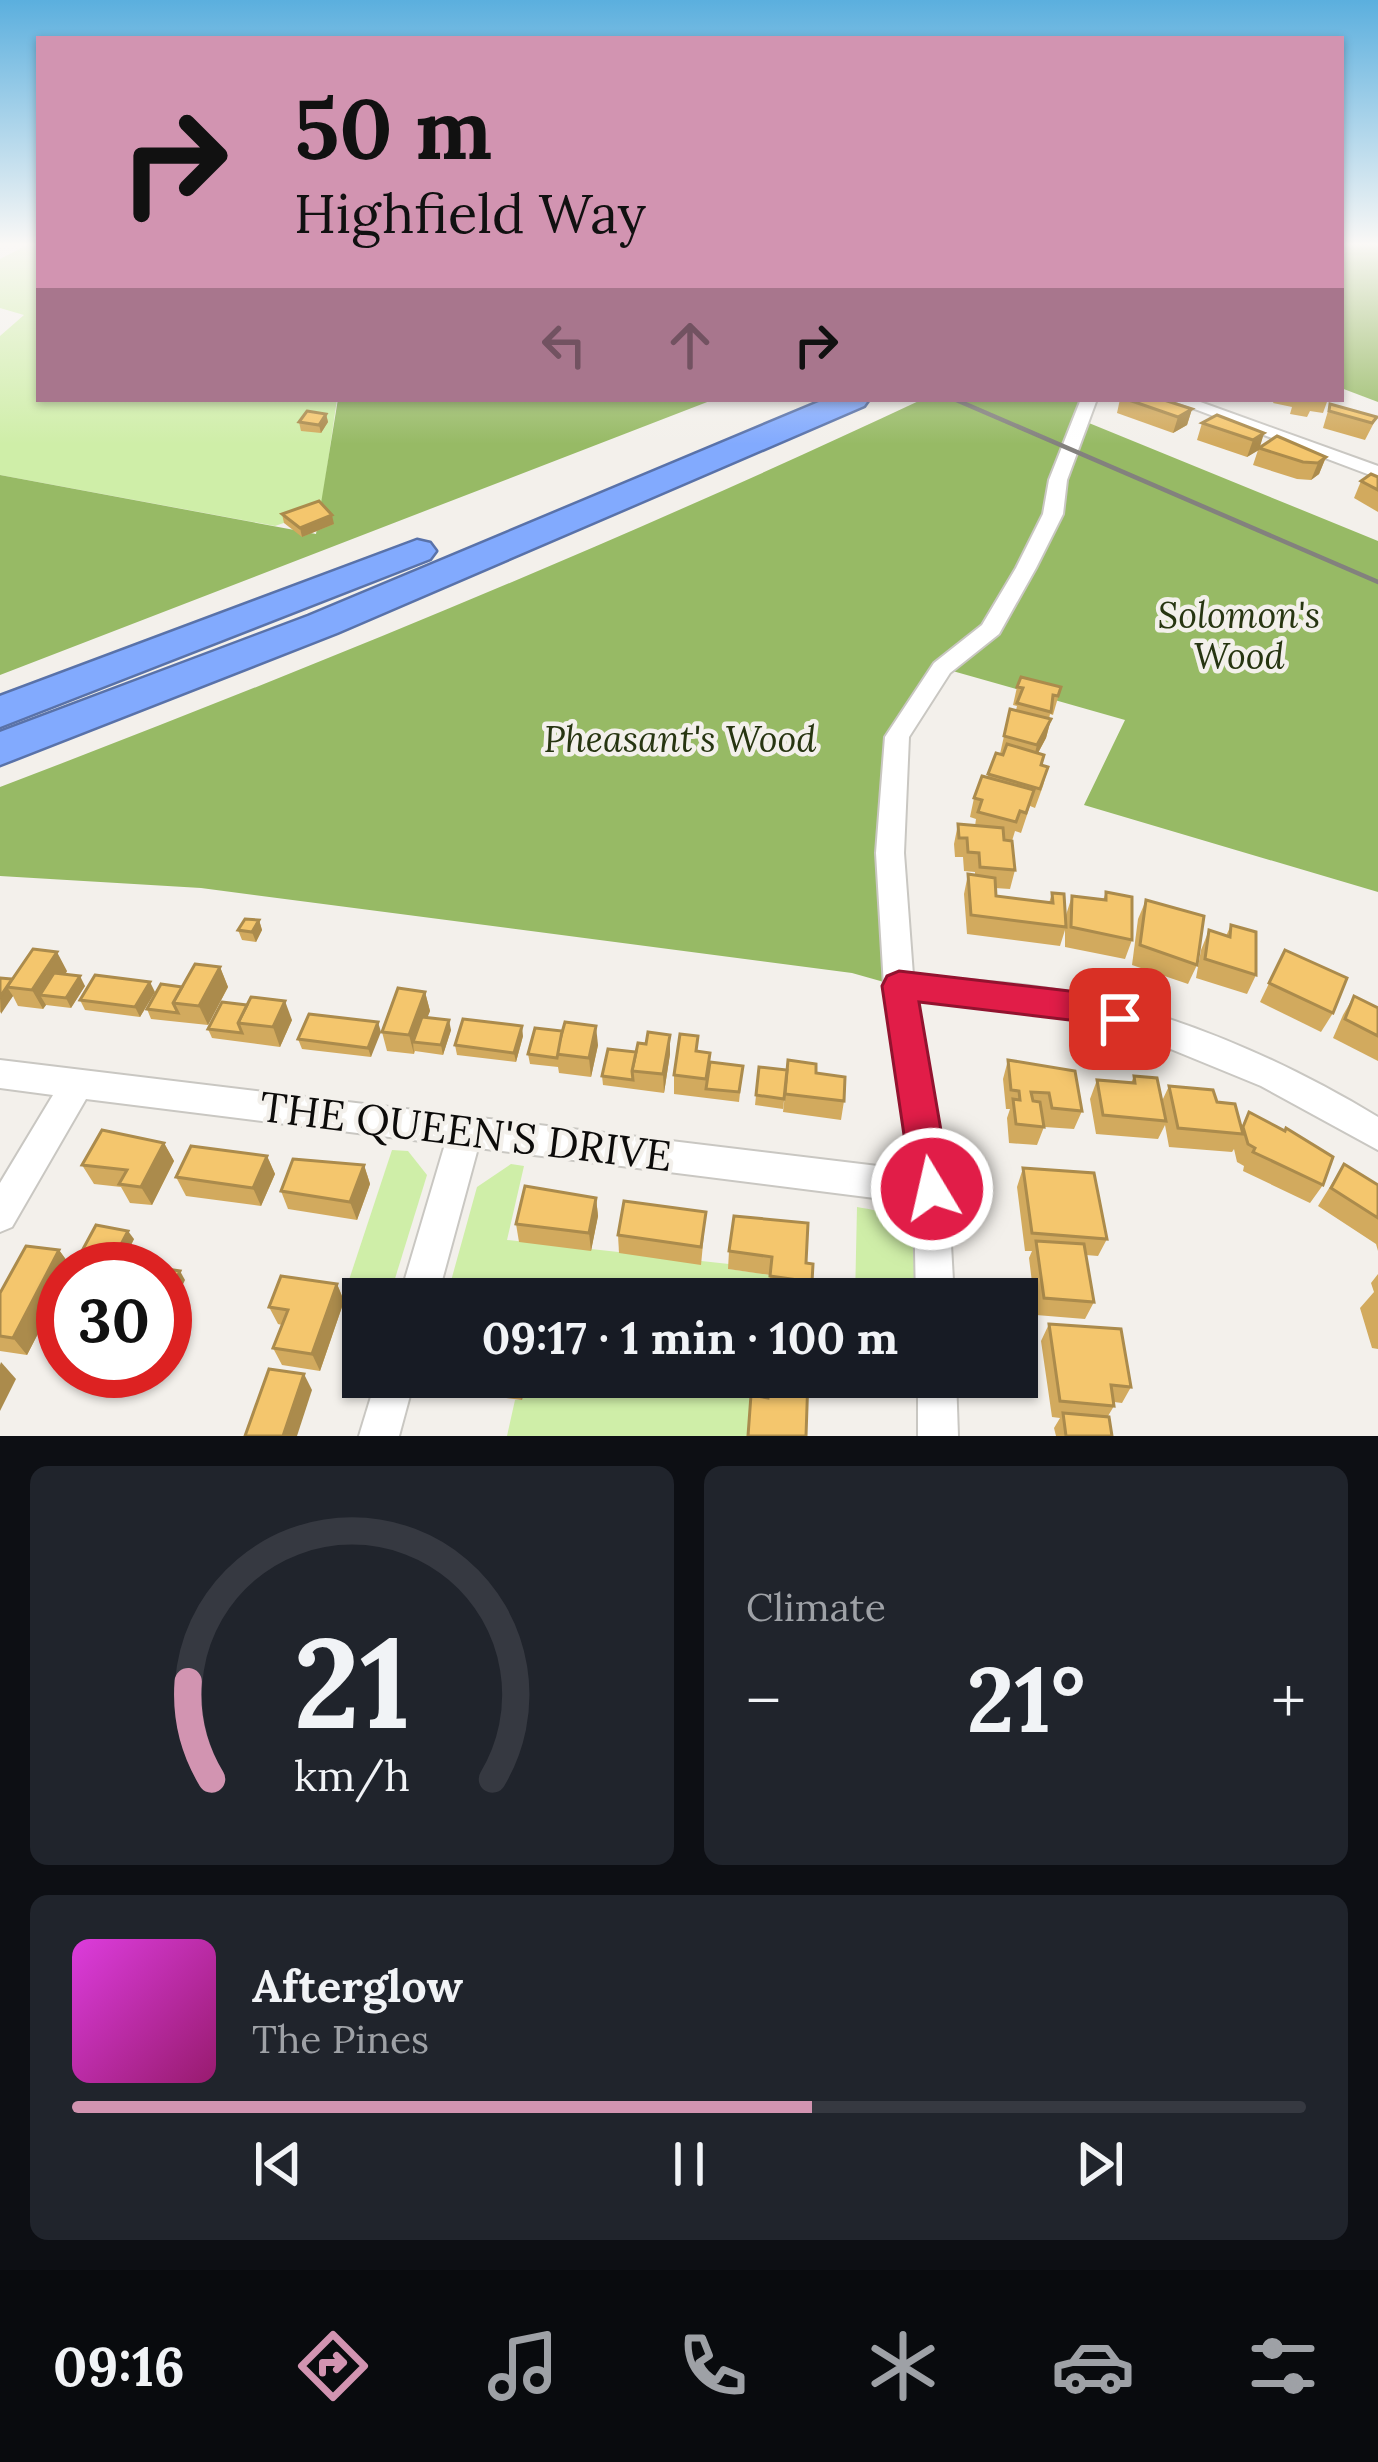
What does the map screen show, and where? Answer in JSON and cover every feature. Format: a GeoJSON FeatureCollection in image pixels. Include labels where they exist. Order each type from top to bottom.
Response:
{"type":"FeatureCollection","features":[{"type":"Feature","properties":{"kind":"highway"},"geometry":{"type":"LineString","coordinates":[[0,712],[422,549],[772,402]]}},
{"type":"Feature","properties":{"kind":"highway"},"geometry":{"type":"LineString","coordinates":[[0,749],[453,570],[844,403]]}},
{"type":"Feature","properties":{"kind":"street"},"geometry":{"type":"LineString","coordinates":[[934,1278],[932,1189],[899,986],[890,853],[897,737],[942,668],[991,629],[1026,568],[1053,514],[1058,480],[1088,402]]}},
{"type":"Feature","properties":{"kind":"street"},"geometry":{"type":"LineString","coordinates":[[1184,402],[1378,472]]}},
{"type":"Feature","properties":{"kind":"street"},"geometry":{"type":"LineString","coordinates":[[899,986],[1078,1007],[1203,1045],[1336,1108],[1378,1135]]}},
{"type":"Feature","properties":{"kind":"street","name":"THE QUEEN'S DRIVE"},"geometry":{"type":"LineString","coordinates":[[0,1074],[932,1189]]}},
{"type":"Feature","properties":{"kind":"street"},"geometry":{"type":"LineString","coordinates":[[0,1215],[78,1083]]}},
{"type":"Feature","properties":{"kind":"street"},"geometry":{"type":"LineString","coordinates":[[424,1278],[466,1130]]}},
{"type":"Feature","properties":{"kind":"street"},"geometry":{"type":"LineString","coordinates":[[379,1436],[390,1398]]}},
{"type":"Feature","properties":{"kind":"street"},"geometry":{"type":"LineString","coordinates":[[937,1398],[938,1436]]}},
{"type":"Feature","properties":{"kind":"green space"},"geometry":{"type":"Polygon","coordinates":[[[7,310],[36,310],[36,402],[337,402],[321,510],[275,526],[0,475],[0,336],[24,315],[7,310]]]}},
{"type":"Feature","properties":{"kind":"green space"},"geometry":{"type":"Polygon","coordinates":[[[1344,310],[1378,310],[1378,402],[1344,389],[1344,310]]]}},
{"type":"Feature","properties":{"kind":"green space"},"geometry":{"type":"Polygon","coordinates":[[[338,402],[707,402],[0,675],[0,475],[316,534],[338,402]]]}},
{"type":"Feature","properties":{"kind":"green space","name":"Pheasant's Wood"},"geometry":{"type":"Polygon","coordinates":[[[916,402],[1088,402],[1084,421],[1378,541],[1378,892],[1084,805],[1125,720],[942,668],[897,737],[891,984],[852,973],[201,888],[0,876],[0,787],[465,602],[916,402]]]}},
{"type":"Feature","properties":{"kind":"green space"},"geometry":{"type":"Polygon","coordinates":[[[392,1150],[408,1151],[427,1175],[395,1278],[350,1278],[392,1150]]]}},
{"type":"Feature","properties":{"kind":"green space"},"geometry":{"type":"Polygon","coordinates":[[[511,1164],[524,1166],[507,1240],[729,1264],[729,1269],[770,1278],[452,1278],[477,1187],[511,1164]]]}},
{"type":"Feature","properties":{"kind":"green space"},"geometry":{"type":"Polygon","coordinates":[[[857,1207],[907,1224],[917,1245],[919,1278],[855,1278],[857,1207]]]}},
{"type":"Feature","properties":{"kind":"green space"},"geometry":{"type":"Polygon","coordinates":[[[767,1398],[766,1414],[748,1436],[507,1436],[515,1400],[767,1398]]]}},
{"type":"Feature","properties":{"kind":"building"},"geometry":{"type":"Polygon","coordinates":[[[1135,402],[1170,402],[1192,409],[1178,417],[1135,402]]]}},
{"type":"Feature","properties":{"kind":"building"},"geometry":{"type":"Polygon","coordinates":[[[1330,404],[1377,417],[1372,423],[1329,411],[1330,404]]]}},
{"type":"Feature","properties":{"kind":"building"},"geometry":{"type":"Polygon","coordinates":[[[307,411],[326,414],[319,425],[299,422],[307,411]]]}},
{"type":"Feature","properties":{"kind":"building"},"geometry":{"type":"Polygon","coordinates":[[[1217,415],[1264,433],[1253,440],[1202,423],[1217,415]]]}},
{"type":"Feature","properties":{"kind":"building"},"geometry":{"type":"Polygon","coordinates":[[[1277,436],[1326,457],[1318,463],[1303,462],[1259,448],[1277,436]]]}},
{"type":"Feature","properties":{"kind":"building"},"geometry":{"type":"Polygon","coordinates":[[[1371,474],[1378,477],[1378,490],[1361,481],[1371,474]]]}},
{"type":"Feature","properties":{"kind":"building"},"geometry":{"type":"Polygon","coordinates":[[[319,501],[332,515],[300,528],[282,514],[319,501]]]}},
{"type":"Feature","properties":{"kind":"building"},"geometry":{"type":"Polygon","coordinates":[[[1021,677],[1061,687],[1058,696],[1053,695],[1051,712],[1017,703],[1023,688],[1017,687],[1021,677]]]}},
{"type":"Feature","properties":{"kind":"building"},"geometry":{"type":"Polygon","coordinates":[[[1010,709],[1051,719],[1037,745],[1004,736],[1010,709]]]}},
{"type":"Feature","properties":{"kind":"building"},"geometry":{"type":"Polygon","coordinates":[[[1007,744],[1044,755],[1041,765],[1048,767],[1040,789],[988,774],[996,753],[1003,755],[1007,744]]]}},
{"type":"Feature","properties":{"kind":"building"},"geometry":{"type":"Polygon","coordinates":[[[982,776],[1034,790],[1026,813],[1020,811],[1016,822],[978,812],[982,800],[974,798],[982,776]]]}},
{"type":"Feature","properties":{"kind":"building"},"geometry":{"type":"Polygon","coordinates":[[[958,824],[1003,828],[1004,840],[1012,841],[1015,870],[980,867],[979,853],[968,852],[967,838],[959,838],[958,824]]]}},
{"type":"Feature","properties":{"kind":"building"},"geometry":{"type":"Polygon","coordinates":[[[968,874],[995,878],[996,896],[1053,903],[1052,893],[1064,894],[1066,927],[971,915],[968,874]]]}},
{"type":"Feature","properties":{"kind":"building"},"geometry":{"type":"Polygon","coordinates":[[[1106,892],[1132,897],[1132,940],[1071,927],[1072,896],[1106,900],[1106,892]]]}},
{"type":"Feature","properties":{"kind":"building"},"geometry":{"type":"Polygon","coordinates":[[[1146,900],[1204,916],[1197,965],[1140,945],[1146,900]]]}},
{"type":"Feature","properties":{"kind":"building"},"geometry":{"type":"Polygon","coordinates":[[[245,919],[259,920],[252,932],[238,930],[245,919]]]}},
{"type":"Feature","properties":{"kind":"building"},"geometry":{"type":"Polygon","coordinates":[[[1231,925],[1256,932],[1256,975],[1205,959],[1209,930],[1230,937],[1231,925]]]}},
{"type":"Feature","properties":{"kind":"building"},"geometry":{"type":"Polygon","coordinates":[[[33,949],[57,952],[32,990],[7,987],[33,949]]]}},
{"type":"Feature","properties":{"kind":"building"},"geometry":{"type":"Polygon","coordinates":[[[1285,950],[1347,978],[1333,1013],[1269,983],[1285,950]]]}},
{"type":"Feature","properties":{"kind":"building"},"geometry":{"type":"Polygon","coordinates":[[[195,964],[220,967],[199,1006],[173,1003],[195,964]]]}},
{"type":"Feature","properties":{"kind":"building"},"geometry":{"type":"Polygon","coordinates":[[[54,973],[80,976],[66,998],[40,995],[54,973]]]}},
{"type":"Feature","properties":{"kind":"building"},"geometry":{"type":"Polygon","coordinates":[[[95,975],[150,982],[135,1007],[80,1000],[95,975]]]}},
{"type":"Feature","properties":{"kind":"building"},"geometry":{"type":"Polygon","coordinates":[[[0,978],[12,979],[0,997],[0,978]]]}},
{"type":"Feature","properties":{"kind":"building"},"geometry":{"type":"Polygon","coordinates":[[[161,984],[182,987],[173,1003],[178,1013],[147,1009],[161,984]]]}},
{"type":"Feature","properties":{"kind":"building"},"geometry":{"type":"Polygon","coordinates":[[[398,988],[425,992],[409,1035],[382,1032],[398,988]]]}},
{"type":"Feature","properties":{"kind":"building"},"geometry":{"type":"Polygon","coordinates":[[[1354,996],[1378,1008],[1378,1036],[1345,1019],[1354,996]]]}},
{"type":"Feature","properties":{"kind":"building"},"geometry":{"type":"Polygon","coordinates":[[[251,997],[285,1001],[273,1027],[238,1023],[251,997]]]}},
{"type":"Feature","properties":{"kind":"building"},"geometry":{"type":"Polygon","coordinates":[[[222,1002],[247,1005],[238,1023],[242,1033],[208,1029],[222,1002]]]}},
{"type":"Feature","properties":{"kind":"building"},"geometry":{"type":"Polygon","coordinates":[[[309,1014],[378,1022],[368,1048],[298,1039],[309,1014]]]}},
{"type":"Feature","properties":{"kind":"building"},"geometry":{"type":"Polygon","coordinates":[[[422,1017],[449,1020],[441,1045],[413,1042],[422,1017]]]}},
{"type":"Feature","properties":{"kind":"building"},"geometry":{"type":"Polygon","coordinates":[[[463,1019],[522,1026],[514,1053],[455,1045],[463,1019]]]}},
{"type":"Feature","properties":{"kind":"building"},"geometry":{"type":"Polygon","coordinates":[[[565,1022],[596,1026],[589,1058],[556,1054],[565,1022]]]}},
{"type":"Feature","properties":{"kind":"building"},"geometry":{"type":"Polygon","coordinates":[[[535,1028],[562,1031],[557,1058],[528,1054],[535,1028]]]}},
{"type":"Feature","properties":{"kind":"building"},"geometry":{"type":"Polygon","coordinates":[[[648,1032],[670,1035],[663,1074],[632,1071],[638,1043],[646,1044],[648,1032]]]}},
{"type":"Feature","properties":{"kind":"building"},"geometry":{"type":"Polygon","coordinates":[[[680,1034],[698,1036],[696,1051],[710,1053],[706,1079],[674,1075],[680,1034]]]}},
{"type":"Feature","properties":{"kind":"building"},"geometry":{"type":"Polygon","coordinates":[[[608,1049],[636,1052],[633,1080],[602,1076],[608,1049]]]}},
{"type":"Feature","properties":{"kind":"building"},"geometry":{"type":"Polygon","coordinates":[[[788,1060],[816,1064],[816,1073],[845,1077],[844,1101],[785,1094],[788,1060]]]}},
{"type":"Feature","properties":{"kind":"building"},"geometry":{"type":"Polygon","coordinates":[[[1008,1060],[1075,1071],[1082,1111],[1052,1108],[1049,1093],[1031,1092],[1033,1101],[1040,1102],[1044,1127],[1016,1124],[1013,1099],[1020,1100],[1019,1091],[1011,1090],[1008,1060]]]}},
{"type":"Feature","properties":{"kind":"building"},"geometry":{"type":"Polygon","coordinates":[[[710,1062],[743,1066],[739,1092],[706,1089],[710,1062]]]}},
{"type":"Feature","properties":{"kind":"building"},"geometry":{"type":"Polygon","coordinates":[[[759,1067],[787,1070],[784,1099],[756,1095],[759,1067]]]}},
{"type":"Feature","properties":{"kind":"building"},"geometry":{"type":"Polygon","coordinates":[[[1134,1076],[1157,1078],[1166,1121],[1103,1115],[1097,1080],[1135,1083],[1134,1076]]]}},
{"type":"Feature","properties":{"kind":"building"},"geometry":{"type":"Polygon","coordinates":[[[1169,1086],[1213,1090],[1217,1102],[1235,1104],[1243,1134],[1178,1128],[1169,1086]]]}},
{"type":"Feature","properties":{"kind":"building"},"geometry":{"type":"Polygon","coordinates":[[[1249,1112],[1333,1157],[1323,1185],[1253,1152],[1243,1127],[1249,1112]]]}},
{"type":"Feature","properties":{"kind":"building"},"geometry":{"type":"Polygon","coordinates":[[[102,1130],[164,1143],[141,1187],[119,1184],[127,1170],[82,1165],[102,1130]]]}},
{"type":"Feature","properties":{"kind":"building"},"geometry":{"type":"Polygon","coordinates":[[[191,1146],[267,1156],[253,1188],[176,1177],[191,1146]]]}},
{"type":"Feature","properties":{"kind":"building"},"geometry":{"type":"Polygon","coordinates":[[[293,1159],[364,1165],[350,1202],[281,1191],[293,1159]]]}},
{"type":"Feature","properties":{"kind":"building"},"geometry":{"type":"Polygon","coordinates":[[[1344,1164],[1378,1185],[1378,1218],[1331,1188],[1344,1164]]]}},
{"type":"Feature","properties":{"kind":"building"},"geometry":{"type":"Polygon","coordinates":[[[1023,1168],[1094,1173],[1107,1239],[1032,1233],[1023,1168]]]}},
{"type":"Feature","properties":{"kind":"building"},"geometry":{"type":"Polygon","coordinates":[[[525,1186],[596,1198],[589,1233],[516,1224],[525,1186]]]}},
{"type":"Feature","properties":{"kind":"building"},"geometry":{"type":"Polygon","coordinates":[[[624,1201],[706,1212],[701,1247],[618,1235],[624,1201]]]}},
{"type":"Feature","properties":{"kind":"building"},"geometry":{"type":"Polygon","coordinates":[[[734,1216],[808,1223],[806,1263],[813,1264],[812,1278],[770,1276],[772,1257],[729,1251],[734,1216]]]}},
{"type":"Feature","properties":{"kind":"building"},"geometry":{"type":"Polygon","coordinates":[[[96,1225],[128,1231],[122,1242],[87,1242],[96,1225]]]}},
{"type":"Feature","properties":{"kind":"building"},"geometry":{"type":"Polygon","coordinates":[[[1036,1241],[1084,1244],[1094,1302],[1044,1298],[1036,1241]]]}},
{"type":"Feature","properties":{"kind":"building"},"geometry":{"type":"Polygon","coordinates":[[[26,1246],[36,1247],[36,1294],[13,1338],[0,1336],[0,1293],[26,1246]]]}},
{"type":"Feature","properties":{"kind":"building"},"geometry":{"type":"Polygon","coordinates":[[[281,1276],[337,1284],[312,1354],[273,1348],[288,1310],[269,1307],[281,1276]]]}},
{"type":"Feature","properties":{"kind":"building"},"geometry":{"type":"Polygon","coordinates":[[[1049,1324],[1121,1329],[1131,1387],[1111,1385],[1114,1406],[1060,1401],[1049,1324]]]}},
{"type":"Feature","properties":{"kind":"building"},"geometry":{"type":"Polygon","coordinates":[[[269,1369],[304,1374],[283,1436],[245,1436],[269,1369]]]}},
{"type":"Feature","properties":{"kind":"building"},"geometry":{"type":"Polygon","coordinates":[[[751,1398],[807,1398],[806,1436],[748,1436],[751,1398]]]}},
{"type":"Feature","properties":{"kind":"building"},"geometry":{"type":"Polygon","coordinates":[[[1063,1413],[1109,1417],[1112,1436],[1066,1436],[1063,1413]]]}},
{"type":"Feature","properties":{"kind":"railway"},"geometry":{"type":"LineString","coordinates":[[961,402],[1378,582]]}},
{"type":"Feature","properties":{"kind":"route"},"geometry":{"type":"LineString","coordinates":[[932,1189],[899,986],[1078,1007],[1120,1019]]}},
{"type":"Feature","properties":{"kind":"park label","name":"Solomon's Wood"},"geometry":{"type":"Point","coordinates":[1239,636]}}]}
